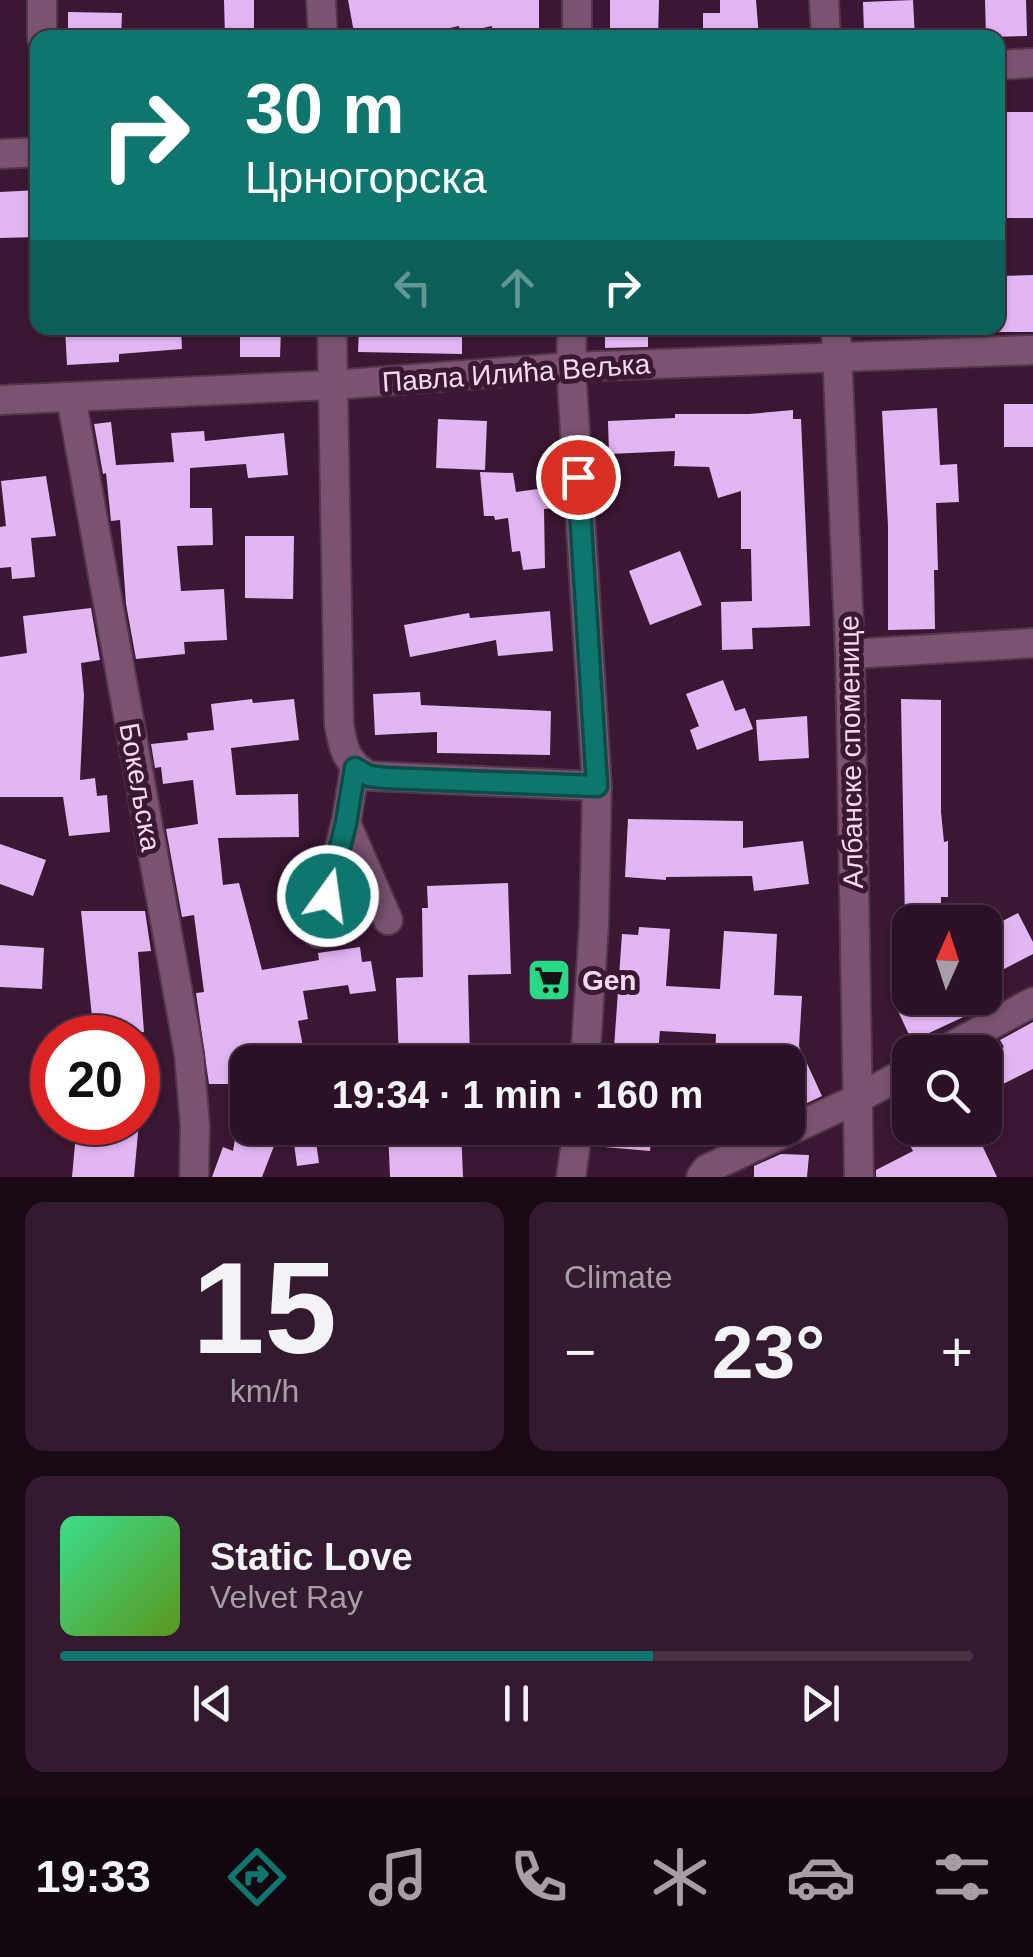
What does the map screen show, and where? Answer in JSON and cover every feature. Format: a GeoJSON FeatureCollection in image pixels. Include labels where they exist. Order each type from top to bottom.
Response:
{"type":"FeatureCollection","features":[{"type":"Feature","properties":{"kind":"street"},"geometry":{"type":"LineString","coordinates":[[42,0],[42,30]]}},
{"type":"Feature","properties":{"kind":"street"},"geometry":{"type":"LineString","coordinates":[[321,0],[323,30]]}},
{"type":"Feature","properties":{"kind":"street"},"geometry":{"type":"LineString","coordinates":[[576,30],[577,0]]}},
{"type":"Feature","properties":{"kind":"street"},"geometry":{"type":"LineString","coordinates":[[824,0],[826,30]]}},
{"type":"Feature","properties":{"kind":"street"},"geometry":{"type":"LineString","coordinates":[[1005,64],[1033,63]]}},
{"type":"Feature","properties":{"kind":"street"},"geometry":{"type":"LineString","coordinates":[[0,154],[30,152]]}},
{"type":"Feature","properties":{"kind":"street"},"geometry":{"type":"LineString","coordinates":[[332,335],[339,724],[345,756],[369,776],[597,786]]}},
{"type":"Feature","properties":{"kind":"street"},"geometry":{"type":"LineString","coordinates":[[572,335],[597,786],[594,924],[585,1045]]}},
{"type":"Feature","properties":{"kind":"street","name":"Албанске споменице"},"geometry":{"type":"LineString","coordinates":[[836,335],[850,654],[860,1177]]}},
{"type":"Feature","properties":{"kind":"street","name":"Павла Илића Вељка"},"geometry":{"type":"LineString","coordinates":[[0,400],[333,386],[571,367],[1033,350]]}},
{"type":"Feature","properties":{"kind":"street","name":"Бокељска"},"geometry":{"type":"LineString","coordinates":[[70,398],[189,1054],[196,1126],[194,1177]]}},
{"type":"Feature","properties":{"kind":"street"},"geometry":{"type":"LineString","coordinates":[[850,654],[1033,644]]}},
{"type":"Feature","properties":{"kind":"street"},"geometry":{"type":"LineString","coordinates":[[318,932],[346,823],[355,768]]}},
{"type":"Feature","properties":{"kind":"street"},"geometry":{"type":"LineString","coordinates":[[346,823],[388,920]]}},
{"type":"Feature","properties":{"kind":"street"},"geometry":{"type":"LineString","coordinates":[[972,1035],[1033,1002]]}},
{"type":"Feature","properties":{"kind":"street"},"geometry":{"type":"LineString","coordinates":[[704,1173],[892,1080]]}},
{"type":"Feature","properties":{"kind":"street"},"geometry":{"type":"LineString","coordinates":[[571,1177],[576,1145]]}},
{"type":"Feature","properties":{"kind":"building"},"geometry":{"type":"Polygon","coordinates":[[[224,0],[254,0],[254,30],[225,30],[224,0]]]}},
{"type":"Feature","properties":{"kind":"building"},"geometry":{"type":"Polygon","coordinates":[[[348,0],[539,0],[539,30],[492,30],[492,26],[460,30],[459,26],[441,30],[354,30],[348,0]]]}},
{"type":"Feature","properties":{"kind":"building"},"geometry":{"type":"Polygon","coordinates":[[[610,0],[659,0],[658,30],[610,30],[610,0]]]}},
{"type":"Feature","properties":{"kind":"building"},"geometry":{"type":"Polygon","coordinates":[[[720,0],[756,0],[758,30],[703,30],[703,13],[720,13],[720,0]]]}},
{"type":"Feature","properties":{"kind":"building"},"geometry":{"type":"Polygon","coordinates":[[[913,0],[915,30],[864,30],[863,2],[913,0]]]}},
{"type":"Feature","properties":{"kind":"building"},"geometry":{"type":"Polygon","coordinates":[[[985,0],[1026,0],[1027,36],[1005,37],[1005,30],[986,30],[985,0]]]}},
{"type":"Feature","properties":{"kind":"building"},"geometry":{"type":"Polygon","coordinates":[[[68,12],[122,13],[121,30],[68,30],[68,12]]]}},
{"type":"Feature","properties":{"kind":"building"},"geometry":{"type":"Polygon","coordinates":[[[1005,112],[1033,112],[1033,218],[1005,218],[1005,112]]]}},
{"type":"Feature","properties":{"kind":"building"},"geometry":{"type":"Polygon","coordinates":[[[30,190],[30,237],[0,238],[0,192],[30,190]]]}},
{"type":"Feature","properties":{"kind":"building"},"geometry":{"type":"Polygon","coordinates":[[[1033,275],[1033,332],[1005,332],[1005,276],[1033,275]]]}},
{"type":"Feature","properties":{"kind":"building"},"geometry":{"type":"Polygon","coordinates":[[[65,335],[181,335],[182,349],[119,354],[119,362],[67,365],[65,335]]]}},
{"type":"Feature","properties":{"kind":"building"},"geometry":{"type":"Polygon","coordinates":[[[240,335],[281,335],[280,357],[240,357],[240,335]]]}},
{"type":"Feature","properties":{"kind":"building"},"geometry":{"type":"Polygon","coordinates":[[[359,335],[462,335],[462,354],[358,352],[359,335]]]}},
{"type":"Feature","properties":{"kind":"building"},"geometry":{"type":"Polygon","coordinates":[[[605,335],[648,335],[648,347],[605,348],[605,335]]]}},
{"type":"Feature","properties":{"kind":"building"},"geometry":{"type":"Polygon","coordinates":[[[1004,404],[1033,404],[1033,447],[1004,447],[1004,404]]]}},
{"type":"Feature","properties":{"kind":"building"},"geometry":{"type":"Polygon","coordinates":[[[937,408],[940,465],[957,464],[959,502],[936,503],[935,629],[888,630],[882,411],[937,408]]]}},
{"type":"Feature","properties":{"kind":"building"},"geometry":{"type":"Polygon","coordinates":[[[793,410],[793,419],[801,419],[810,626],[752,628],[753,649],[722,650],[721,602],[752,601],[751,549],[741,549],[741,491],[718,498],[709,467],[674,466],[675,451],[609,454],[608,421],[675,418],[675,414],[793,410]]]}},
{"type":"Feature","properties":{"kind":"building"},"geometry":{"type":"Polygon","coordinates":[[[438,419],[487,421],[485,470],[436,468],[438,419]]]}},
{"type":"Feature","properties":{"kind":"building"},"geometry":{"type":"Polygon","coordinates":[[[111,422],[116,465],[174,462],[171,433],[204,431],[205,441],[284,433],[288,475],[248,478],[246,464],[190,468],[190,508],[212,508],[213,545],[177,546],[181,591],[224,589],[227,640],[184,642],[185,654],[136,659],[126,604],[120,520],[111,521],[106,473],[103,474],[94,424],[111,422]]]}},
{"type":"Feature","properties":{"kind":"building"},"geometry":{"type":"Polygon","coordinates":[[[480,472],[513,473],[516,492],[559,486],[562,507],[544,509],[545,568],[523,570],[520,551],[512,552],[508,518],[495,520],[494,516],[484,516],[480,472]]]}},
{"type":"Feature","properties":{"kind":"building"},"geometry":{"type":"Polygon","coordinates":[[[46,476],[56,536],[31,538],[35,577],[12,579],[11,567],[0,568],[0,527],[6,526],[1,481],[46,476]]]}},
{"type":"Feature","properties":{"kind":"building"},"geometry":{"type":"Polygon","coordinates":[[[245,536],[294,536],[293,599],[245,598],[245,536]]]}},
{"type":"Feature","properties":{"kind":"building"},"geometry":{"type":"Polygon","coordinates":[[[680,551],[702,605],[650,625],[629,571],[680,551]]]}},
{"type":"Feature","properties":{"kind":"building"},"geometry":{"type":"Polygon","coordinates":[[[91,608],[100,660],[81,663],[84,695],[80,780],[95,778],[97,796],[107,795],[110,832],[69,836],[63,797],[0,797],[0,657],[27,653],[23,616],[91,608]]]}},
{"type":"Feature","properties":{"kind":"building"},"geometry":{"type":"Polygon","coordinates":[[[550,611],[553,651],[498,656],[496,640],[410,657],[404,625],[469,613],[470,618],[550,611]]]}},
{"type":"Feature","properties":{"kind":"building"},"geometry":{"type":"Polygon","coordinates":[[[723,680],[735,711],[745,708],[753,729],[697,750],[690,730],[699,726],[686,694],[723,680]]]}},
{"type":"Feature","properties":{"kind":"building"},"geometry":{"type":"Polygon","coordinates":[[[420,692],[421,705],[551,711],[550,755],[437,753],[437,732],[375,735],[373,694],[420,692]]]}},
{"type":"Feature","properties":{"kind":"building"},"geometry":{"type":"Polygon","coordinates":[[[294,699],[299,740],[231,748],[236,795],[298,794],[299,837],[218,838],[223,885],[239,883],[262,970],[319,960],[318,953],[360,947],[362,962],[371,961],[376,991],[350,994],[348,985],[303,991],[308,1019],[298,1021],[303,1045],[230,1045],[230,1084],[209,1084],[196,993],[204,992],[194,915],[182,917],[166,829],[198,824],[193,780],[163,784],[161,767],[155,768],[151,744],[188,740],[187,733],[214,730],[211,704],[294,699]]]}},
{"type":"Feature","properties":{"kind":"building"},"geometry":{"type":"Polygon","coordinates":[[[901,699],[941,700],[941,812],[944,842],[948,841],[948,897],[941,897],[941,905],[905,905],[901,699]]]}},
{"type":"Feature","properties":{"kind":"building"},"geometry":{"type":"Polygon","coordinates":[[[807,716],[809,758],[759,761],[756,720],[807,716]]]}},
{"type":"Feature","properties":{"kind":"building"},"geometry":{"type":"Polygon","coordinates":[[[628,819],[743,821],[743,848],[803,841],[809,884],[754,891],[752,876],[666,880],[625,877],[628,819]]]}},
{"type":"Feature","properties":{"kind":"building"},"geometry":{"type":"Polygon","coordinates":[[[0,844],[46,860],[33,896],[0,884],[0,844]]]}},
{"type":"Feature","properties":{"kind":"building"},"geometry":{"type":"Polygon","coordinates":[[[508,883],[511,974],[468,975],[470,1045],[398,1045],[396,978],[423,977],[422,908],[428,908],[427,886],[508,883]]]}},
{"type":"Feature","properties":{"kind":"building"},"geometry":{"type":"Polygon","coordinates":[[[81,911],[145,911],[151,951],[138,952],[143,1015],[92,1015],[81,911]]]}},
{"type":"Feature","properties":{"kind":"building"},"geometry":{"type":"Polygon","coordinates":[[[1018,913],[1033,942],[1033,954],[1002,970],[1002,921],[1018,913]]]}},
{"type":"Feature","properties":{"kind":"building"},"geometry":{"type":"Polygon","coordinates":[[[639,927],[670,929],[666,986],[720,989],[724,931],[777,934],[774,995],[802,996],[799,1045],[716,1045],[716,1034],[660,1031],[659,1045],[614,1045],[622,934],[638,935],[639,927]]]}},
{"type":"Feature","properties":{"kind":"building"},"geometry":{"type":"Polygon","coordinates":[[[0,945],[44,948],[42,989],[0,987],[0,945]]]}},
{"type":"Feature","properties":{"kind":"building"},"geometry":{"type":"Polygon","coordinates":[[[900,1015],[968,1015],[925,1035],[909,1035],[900,1015]]]}},
{"type":"Feature","properties":{"kind":"building"},"geometry":{"type":"Polygon","coordinates":[[[1033,1022],[1033,1069],[1002,1084],[1004,1047],[1002,1039],[1033,1022]]]}},
{"type":"Feature","properties":{"kind":"building"},"geometry":{"type":"Polygon","coordinates":[[[805,1059],[822,1096],[805,1104],[805,1059]]]}},
{"type":"Feature","properties":{"kind":"building"},"geometry":{"type":"Polygon","coordinates":[[[75,1145],[137,1145],[134,1177],[72,1177],[75,1145]]]}},
{"type":"Feature","properties":{"kind":"building"},"geometry":{"type":"Polygon","coordinates":[[[234,1145],[274,1145],[262,1177],[212,1177],[223,1147],[233,1151],[234,1145]]]}},
{"type":"Feature","properties":{"kind":"building"},"geometry":{"type":"Polygon","coordinates":[[[294,1145],[316,1145],[319,1163],[297,1166],[294,1145]]]}},
{"type":"Feature","properties":{"kind":"building"},"geometry":{"type":"Polygon","coordinates":[[[389,1145],[462,1145],[463,1177],[390,1177],[389,1145]]]}},
{"type":"Feature","properties":{"kind":"building"},"geometry":{"type":"Polygon","coordinates":[[[593,1145],[651,1145],[650,1151],[593,1145]]]}},
{"type":"Feature","properties":{"kind":"building"},"geometry":{"type":"Polygon","coordinates":[[[910,1145],[982,1145],[997,1177],[876,1177],[876,1170],[913,1151],[910,1145]]]}},
{"type":"Feature","properties":{"kind":"building"},"geometry":{"type":"Polygon","coordinates":[[[781,1154],[809,1155],[807,1177],[754,1177],[754,1166],[781,1154]]]}},
{"type":"Feature","properties":{"kind":"place","name":"Gen"},"geometry":{"type":"Point","coordinates":[549,980]}},
{"type":"Feature","properties":{"kind":"route"},"geometry":{"type":"LineString","coordinates":[[328,896],[355,768],[369,776],[386,778],[597,786],[578,477]]}}]}
